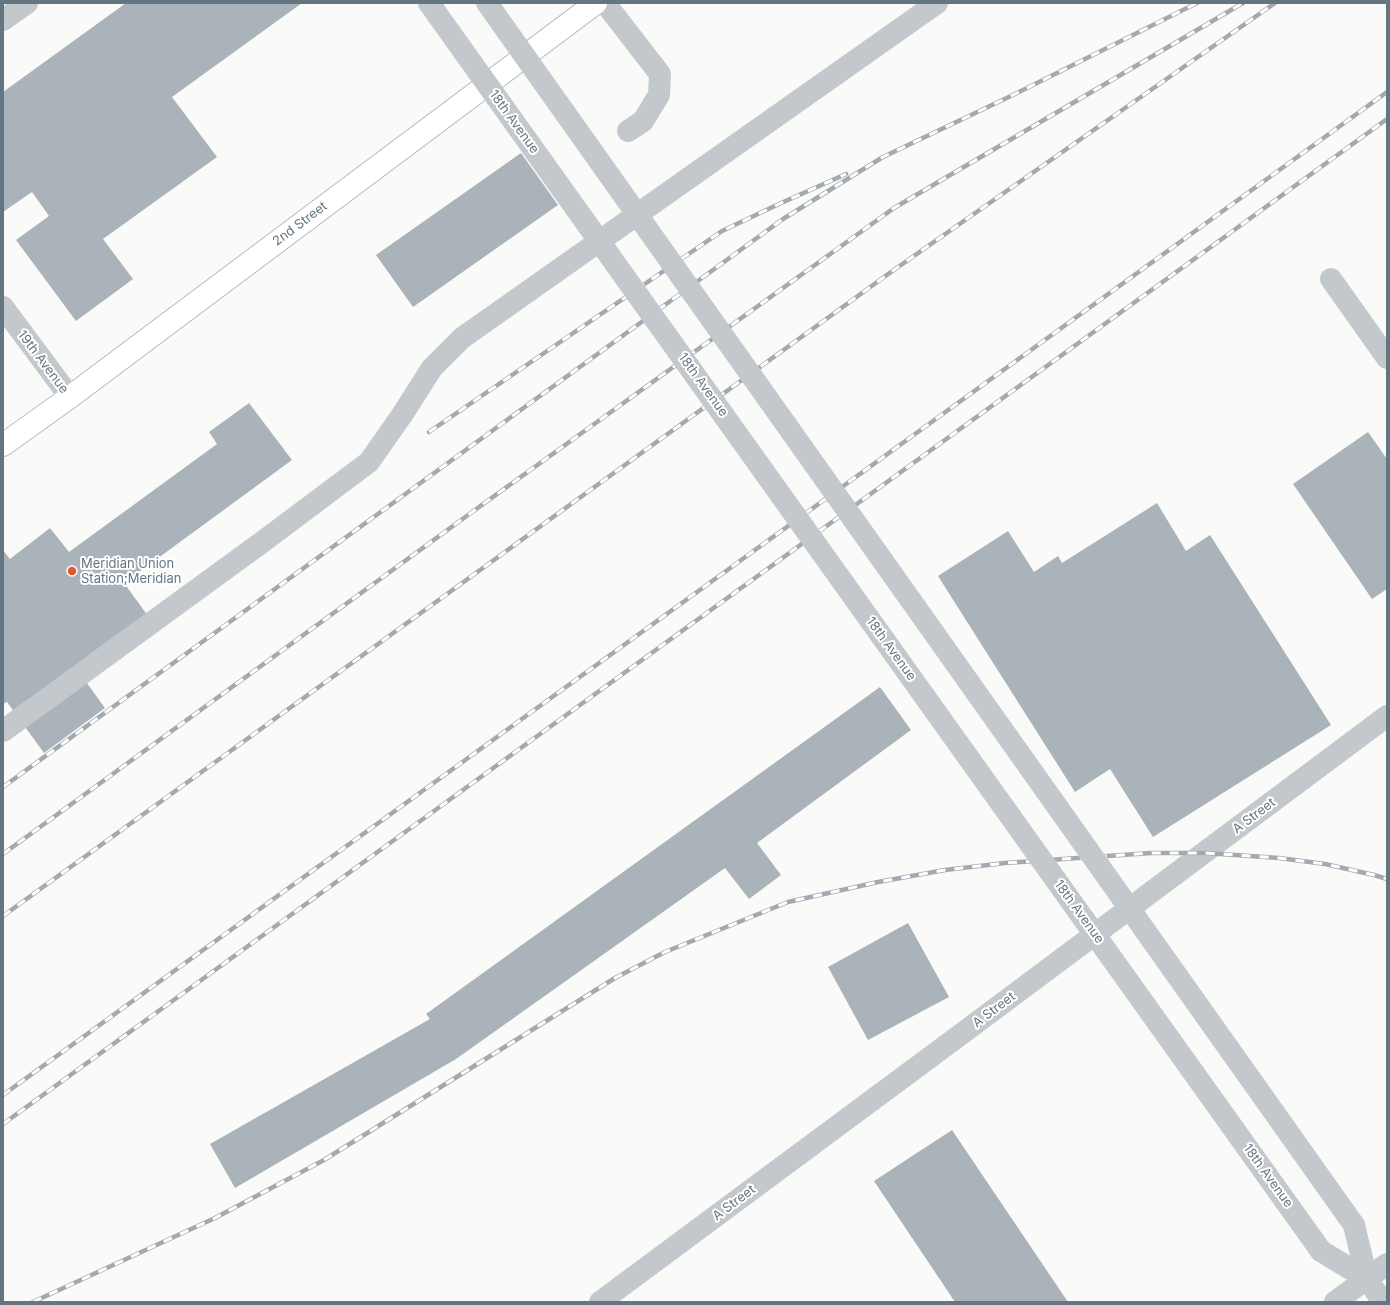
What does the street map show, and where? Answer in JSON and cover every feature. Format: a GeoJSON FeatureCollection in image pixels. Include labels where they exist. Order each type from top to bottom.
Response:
{"type":"FeatureCollection","features":[{"type":"Feature","properties":{"kind":"main road","name":"2nd Street"},"geometry":{"type":"LineString","coordinates":[[3,445],[70,397],[596,3]]}},
{"type":"Feature","properties":{"kind":"street"},"geometry":{"type":"LineString","coordinates":[[3,20],[27,3]]}},
{"type":"Feature","properties":{"kind":"street","name":"18th Avenue"},"geometry":{"type":"LineString","coordinates":[[430,3],[1321,1250],[1367,1279]]}},
{"type":"Feature","properties":{"kind":"street","name":"18th Avenue"},"geometry":{"type":"LineString","coordinates":[[488,3],[1354,1225],[1367,1279],[1383,1302]]}},
{"type":"Feature","properties":{"kind":"street"},"geometry":{"type":"LineString","coordinates":[[605,3],[660,74],[660,95],[643,121],[628,131]]}},
{"type":"Feature","properties":{"kind":"street"},"geometry":{"type":"LineString","coordinates":[[3,731],[266,540],[369,462],[402,415],[432,368],[462,338],[936,3]]}},
{"type":"Feature","properties":{"kind":"street"},"geometry":{"type":"LineString","coordinates":[[1331,280],[1387,358]]}},
{"type":"Feature","properties":{"kind":"street","name":"19th Avenue"},"geometry":{"type":"LineString","coordinates":[[3,307],[70,397]]}},
{"type":"Feature","properties":{"kind":"street","name":"A Street"},"geometry":{"type":"LineString","coordinates":[[600,1302],[1387,716]]}},
{"type":"Feature","properties":{"kind":"street"},"geometry":{"type":"LineString","coordinates":[[1335,1302],[1387,1264]]}},
{"type":"Feature","properties":{"kind":"building"},"geometry":{"type":"Polygon","coordinates":[[[126,3],[302,3],[172,97],[217,157],[103,239],[133,279],[76,321],[16,240],[49,216],[32,192],[3,212],[3,92],[126,3]]]}},
{"type":"Feature","properties":{"kind":"building"},"geometry":{"type":"Polygon","coordinates":[[[521,153],[558,205],[413,307],[376,255],[521,153]]]}},
{"type":"Feature","properties":{"kind":"building","name":"Meridian Union Station;Meridian"},"geometry":{"type":"Polygon","coordinates":[[[249,403],[292,460],[124,583],[148,616],[76,668],[105,708],[44,753],[7,702],[3,704],[3,550],[10,559],[50,528],[69,552],[217,444],[209,432],[249,403]]]}},
{"type":"Feature","properties":{"kind":"building"},"geometry":{"type":"Polygon","coordinates":[[[1368,432],[1387,459],[1387,589],[1372,599],[1293,484],[1368,432]]]}},
{"type":"Feature","properties":{"kind":"building"},"geometry":{"type":"Polygon","coordinates":[[[1157,503],[1186,551],[1210,535],[1331,725],[1153,837],[1110,769],[1075,792],[938,576],[1008,531],[1034,572],[1058,556],[1062,563],[1157,503]]]}},
{"type":"Feature","properties":{"kind":"building"},"geometry":{"type":"Polygon","coordinates":[[[880,687],[911,730],[757,843],[781,875],[749,899],[725,868],[456,1059],[235,1188],[210,1144],[430,1019],[426,1014],[880,687]]]}},
{"type":"Feature","properties":{"kind":"building"},"geometry":{"type":"Polygon","coordinates":[[[908,923],[949,997],[868,1040],[828,967],[908,923]]]}},
{"type":"Feature","properties":{"kind":"building"},"geometry":{"type":"Polygon","coordinates":[[[952,1130],[1068,1302],[955,1302],[874,1181],[952,1130]]]}},
{"type":"Feature","properties":{"kind":"railway"},"geometry":{"type":"LineString","coordinates":[[3,787],[783,219],[883,157],[1013,95],[1197,3]]}},
{"type":"Feature","properties":{"kind":"railway"},"geometry":{"type":"LineString","coordinates":[[3,854],[468,515],[894,208],[1243,3]]}},
{"type":"Feature","properties":{"kind":"railway"},"geometry":{"type":"LineString","coordinates":[[3,916],[891,272],[1275,3]]}},
{"type":"Feature","properties":{"kind":"railway"},"geometry":{"type":"LineString","coordinates":[[3,1095],[1387,92]]}},
{"type":"Feature","properties":{"kind":"railway"},"geometry":{"type":"LineString","coordinates":[[3,1124],[1387,119]]}},
{"type":"Feature","properties":{"kind":"railway"},"geometry":{"type":"LineString","coordinates":[[429,432],[722,231],[846,174]]}},
{"type":"Feature","properties":{"kind":"railway"},"geometry":{"type":"LineString","coordinates":[[33,1302],[215,1218],[324,1160],[615,978],[665,952],[788,902],[878,882],[945,870],[1005,863],[1151,853],[1205,853],[1279,858],[1325,864],[1387,879]]}},
{"type":"Feature","properties":{"kind":"place","name":"Meridian Union Station;Meridian"},"geometry":{"type":"Point","coordinates":[72,571]}}]}
